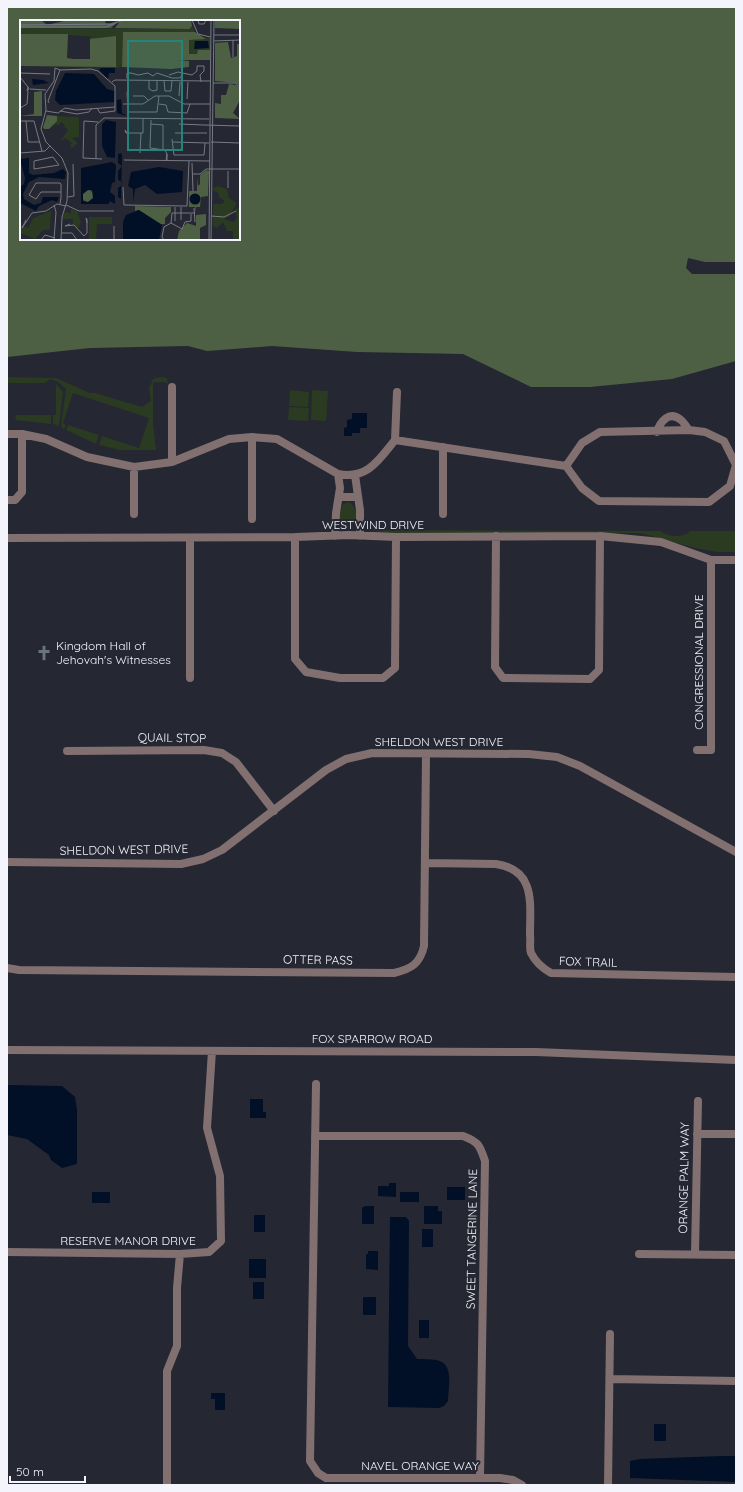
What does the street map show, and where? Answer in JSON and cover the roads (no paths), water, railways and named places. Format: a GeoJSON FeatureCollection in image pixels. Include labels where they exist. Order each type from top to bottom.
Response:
{"type":"FeatureCollection","features":[{"type":"Feature","properties":{"kind":"street"},"geometry":{"type":"LineString","coordinates":[[172,387],[172,462]]}},
{"type":"Feature","properties":{"kind":"street"},"geometry":{"type":"LineString","coordinates":[[7,434],[22,434],[46,439],[87,457],[134,467],[172,462],[229,439],[252,437],[277,439],[338,474],[347,476],[355,475],[374,466],[396,440],[397,392]]}},
{"type":"Feature","properties":{"kind":"street"},"geometry":{"type":"LineString","coordinates":[[657,432],[661,421],[667,417],[674,417],[681,420],[689,430]]}},
{"type":"Feature","properties":{"kind":"street"},"geometry":{"type":"LineString","coordinates":[[396,440],[566,466],[582,488],[599,501],[709,502],[730,486],[736,465],[724,441],[705,432],[689,430],[657,432],[600,432],[582,443],[566,466]]}},
{"type":"Feature","properties":{"kind":"street"},"geometry":{"type":"LineString","coordinates":[[7,500],[15,500],[22,492],[22,434]]}},
{"type":"Feature","properties":{"kind":"street"},"geometry":{"type":"LineString","coordinates":[[252,437],[252,519]]}},
{"type":"Feature","properties":{"kind":"street"},"geometry":{"type":"LineString","coordinates":[[443,447],[443,514]]}},
{"type":"Feature","properties":{"kind":"street"},"geometry":{"type":"LineString","coordinates":[[134,467],[134,514]]}},
{"type":"Feature","properties":{"kind":"street"},"geometry":{"type":"LineString","coordinates":[[335,536],[336,513],[340,488],[338,474]]}},
{"type":"Feature","properties":{"kind":"street"},"geometry":{"type":"LineString","coordinates":[[355,475],[360,510],[360,536]]}},
{"type":"Feature","properties":{"kind":"street"},"geometry":{"type":"LineString","coordinates":[[339,497],[357,497]]}},
{"type":"Feature","properties":{"kind":"street"},"geometry":{"type":"LineString","coordinates":[[496,536],[495,667],[503,678],[590,679],[599,670],[600,536]]}},
{"type":"Feature","properties":{"kind":"street","name":"WESTWIND DRIVE"},"geometry":{"type":"LineString","coordinates":[[7,538],[600,536],[661,542],[711,560],[736,560]]}},
{"type":"Feature","properties":{"kind":"street"},"geometry":{"type":"LineString","coordinates":[[295,537],[295,659],[306,672],[340,678],[383,678],[395,668],[396,537]]}},
{"type":"Feature","properties":{"kind":"street"},"geometry":{"type":"LineString","coordinates":[[190,538],[190,678]]}},
{"type":"Feature","properties":{"kind":"street","name":"CONGRESSIONAL DRIVE"},"geometry":{"type":"LineString","coordinates":[[697,750],[711,750],[711,560]]}},
{"type":"Feature","properties":{"kind":"street","name":"QUAIL STOP"},"geometry":{"type":"LineString","coordinates":[[67,750],[204,750],[222,753],[236,762],[274,811]]}},
{"type":"Feature","properties":{"kind":"street","name":"SHELDON WEST DRIVE"},"geometry":{"type":"LineString","coordinates":[[7,862],[181,864],[203,859],[222,850],[326,770],[346,759],[372,753],[426,755],[529,754],[557,757],[580,766],[736,852]]}},
{"type":"Feature","properties":{"kind":"street","name":"OTTER PASS"},"geometry":{"type":"LineString","coordinates":[[7,968],[19,970],[394,973],[406,970],[414,965],[422,956],[424,946],[426,755]]}},
{"type":"Feature","properties":{"kind":"street","name":"FOX TRAIL"},"geometry":{"type":"LineString","coordinates":[[426,863],[496,864],[507,866],[518,872],[525,880],[530,893],[531,952],[540,967],[550,973],[736,977]]}},
{"type":"Feature","properties":{"kind":"street","name":"FOX SPARROW ROAD"},"geometry":{"type":"LineString","coordinates":[[7,1050],[536,1052],[736,1060]]}},
{"type":"Feature","properties":{"kind":"street","name":"RESERVE MANOR DRIVE"},"geometry":{"type":"LineString","coordinates":[[7,1252],[180,1254],[209,1252],[221,1241],[220,1176],[207,1128],[212,1051]]}},
{"type":"Feature","properties":{"kind":"street"},"geometry":{"type":"LineString","coordinates":[[315,1136],[316,1084]]}},
{"type":"Feature","properties":{"kind":"street","name":"ORANGE PALM WAY"},"geometry":{"type":"LineString","coordinates":[[695,1254],[698,1101]]}},
{"type":"Feature","properties":{"kind":"street"},"geometry":{"type":"LineString","coordinates":[[697,1134],[736,1134]]}},
{"type":"Feature","properties":{"kind":"street","name":"NAVEL ORANGE WAY"},"geometry":{"type":"LineString","coordinates":[[315,1136],[310,1461],[318,1473],[326,1478],[480,1478],[513,1480],[522,1485]]}},
{"type":"Feature","properties":{"kind":"street","name":"SWEET TANGERINE LANE"},"geometry":{"type":"LineString","coordinates":[[315,1136],[463,1136],[474,1140],[480,1146],[485,1161],[480,1478]]}},
{"type":"Feature","properties":{"kind":"street"},"geometry":{"type":"LineString","coordinates":[[166,1485],[167,1371],[177,1346],[177,1288],[180,1254]]}},
{"type":"Feature","properties":{"kind":"street"},"geometry":{"type":"LineString","coordinates":[[639,1254],[736,1255]]}},
{"type":"Feature","properties":{"kind":"street"},"geometry":{"type":"LineString","coordinates":[[608,1485],[610,1334]]}},
{"type":"Feature","properties":{"kind":"street"},"geometry":{"type":"LineString","coordinates":[[610,1379],[736,1381]]}},
{"type":"Feature","properties":{"kind":"water"},"geometry":{"type":"Polygon","coordinates":[[[352,413],[367,413],[367,428],[360,428],[360,433],[352,433],[352,436],[344,436],[344,428],[347,427],[347,420],[352,419],[352,413]]]}},
{"type":"Feature","properties":{"kind":"water"},"geometry":{"type":"Polygon","coordinates":[[[7,1085],[62,1086],[75,1097],[77,1110],[77,1164],[62,1168],[51,1160],[49,1155],[27,1139],[7,1135],[7,1085]]]}},
{"type":"Feature","properties":{"kind":"water"},"geometry":{"type":"Polygon","coordinates":[[[250,1099],[263,1099],[263,1112],[266,1112],[266,1118],[250,1118],[250,1099]]]}},
{"type":"Feature","properties":{"kind":"water"},"geometry":{"type":"Polygon","coordinates":[[[389,1183],[396,1183],[396,1197],[378,1196],[378,1186],[389,1186],[389,1183]]]}},
{"type":"Feature","properties":{"kind":"water"},"geometry":{"type":"Polygon","coordinates":[[[447,1187],[465,1187],[465,1200],[447,1200],[447,1187]]]}},
{"type":"Feature","properties":{"kind":"water"},"geometry":{"type":"Polygon","coordinates":[[[92,1192],[110,1192],[110,1203],[92,1203],[92,1192]]]}},
{"type":"Feature","properties":{"kind":"water"},"geometry":{"type":"Polygon","coordinates":[[[400,1192],[419,1192],[419,1202],[400,1202],[400,1192]]]}},
{"type":"Feature","properties":{"kind":"water"},"geometry":{"type":"Polygon","coordinates":[[[365,1206],[374,1206],[374,1224],[362,1224],[362,1208],[365,1206]]]}},
{"type":"Feature","properties":{"kind":"water"},"geometry":{"type":"Polygon","coordinates":[[[424,1206],[438,1206],[438,1211],[442,1211],[442,1224],[424,1224],[424,1206]]]}},
{"type":"Feature","properties":{"kind":"water"},"geometry":{"type":"Polygon","coordinates":[[[254,1215],[265,1215],[265,1232],[254,1232],[254,1215]]]}},
{"type":"Feature","properties":{"kind":"water"},"geometry":{"type":"Polygon","coordinates":[[[390,1217],[406,1217],[409,1221],[408,1346],[417,1359],[436,1360],[442,1362],[448,1371],[448,1401],[444,1406],[439,1408],[388,1407],[390,1217]]]}},
{"type":"Feature","properties":{"kind":"water"},"geometry":{"type":"Polygon","coordinates":[[[422,1229],[433,1229],[433,1247],[422,1247],[422,1229]]]}},
{"type":"Feature","properties":{"kind":"water"},"geometry":{"type":"Polygon","coordinates":[[[368,1251],[378,1251],[378,1270],[366,1269],[366,1254],[368,1254],[368,1251]]]}},
{"type":"Feature","properties":{"kind":"water"},"geometry":{"type":"Polygon","coordinates":[[[249,1259],[266,1259],[266,1278],[249,1278],[249,1259]]]}},
{"type":"Feature","properties":{"kind":"water"},"geometry":{"type":"Polygon","coordinates":[[[253,1282],[264,1282],[264,1299],[253,1299],[253,1282]]]}},
{"type":"Feature","properties":{"kind":"water"},"geometry":{"type":"Polygon","coordinates":[[[363,1297],[376,1297],[376,1315],[363,1315],[363,1297]]]}},
{"type":"Feature","properties":{"kind":"water"},"geometry":{"type":"Polygon","coordinates":[[[419,1320],[429,1320],[429,1338],[419,1338],[419,1320]]]}},
{"type":"Feature","properties":{"kind":"water"},"geometry":{"type":"Polygon","coordinates":[[[211,1393],[225,1393],[225,1410],[215,1410],[215,1399],[211,1399],[211,1393]]]}},
{"type":"Feature","properties":{"kind":"water"},"geometry":{"type":"Polygon","coordinates":[[[654,1424],[666,1424],[666,1441],[654,1441],[654,1424]]]}},
{"type":"Feature","properties":{"kind":"water"},"geometry":{"type":"Polygon","coordinates":[[[736,1456],[736,1482],[630,1478],[630,1461],[640,1459],[736,1456]]]}},
{"type":"Feature","properties":{"kind":"place","name":"Kingdom Hall of Jehovah's Witnesses"},"geometry":{"type":"Point","coordinates":[44,653]}}]}
